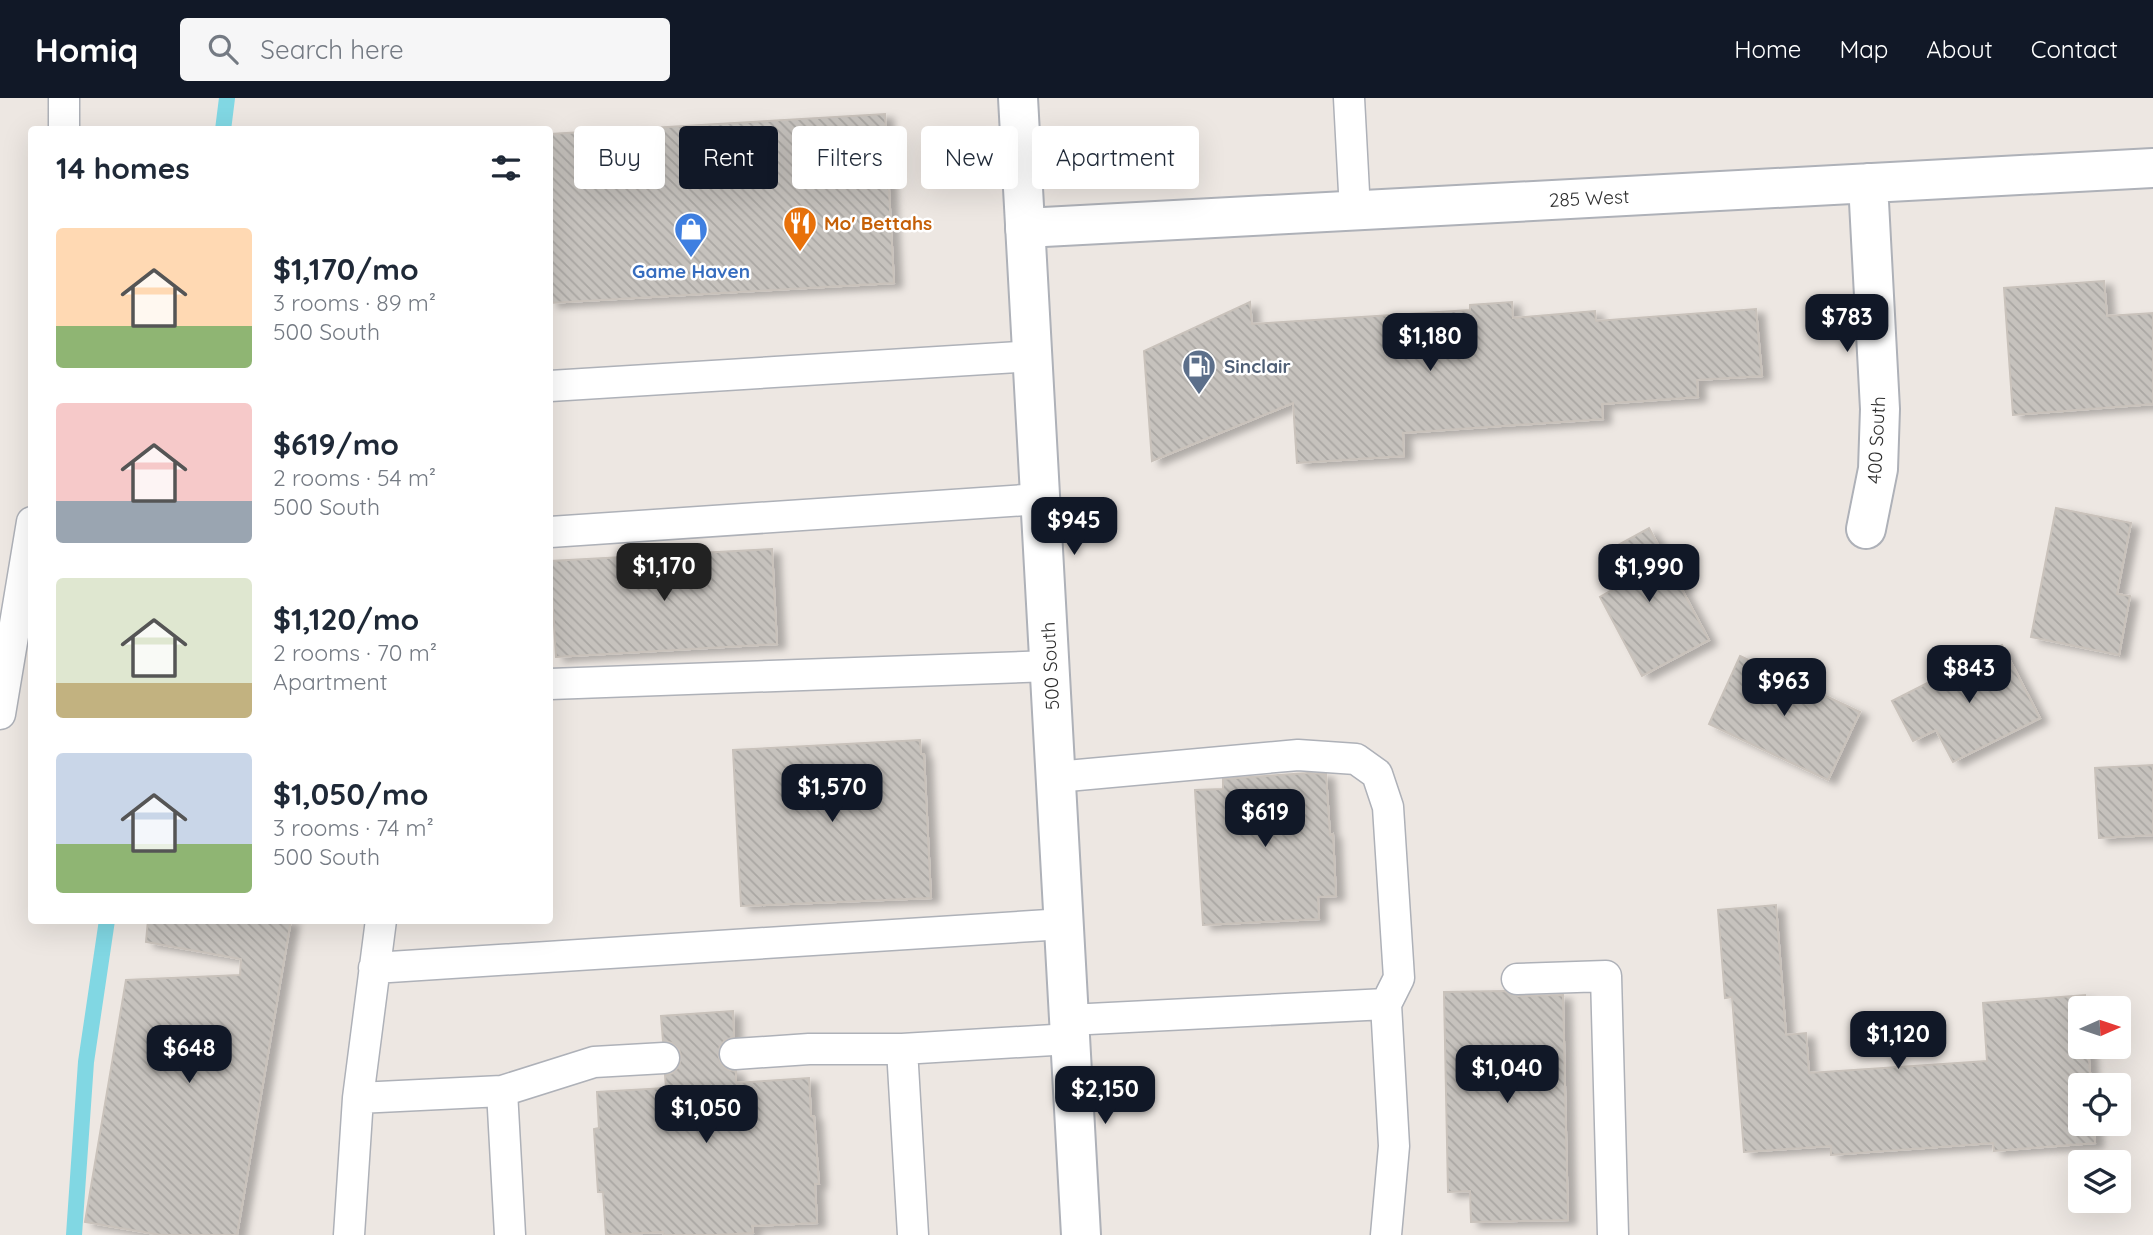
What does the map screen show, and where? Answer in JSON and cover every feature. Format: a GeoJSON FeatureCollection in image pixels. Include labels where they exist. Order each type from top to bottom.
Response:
{"type":"FeatureCollection","features":[{"type":"Feature","properties":{"kind":"street","name":"500 South"},"geometry":{"type":"LineString","coordinates":[[1018,98],[1082,1235]]}},
{"type":"Feature","properties":{"kind":"street","name":"285 West"},"geometry":{"type":"LineString","coordinates":[[1025,228],[2153,168]]}},
{"type":"Feature","properties":{"kind":"street","name":"400 South"},"geometry":{"type":"LineString","coordinates":[[1866,529],[1878,469],[1880,409],[1868,183]]}},
{"type":"Feature","properties":{"kind":"lane"},"geometry":{"type":"LineString","coordinates":[[64,98],[64,126]]}},
{"type":"Feature","properties":{"kind":"lane"},"geometry":{"type":"LineString","coordinates":[[1349,98],[1355,211]]}},
{"type":"Feature","properties":{"kind":"lane"},"geometry":{"type":"LineString","coordinates":[[553,386],[1033,356]]}},
{"type":"Feature","properties":{"kind":"lane"},"geometry":{"type":"LineString","coordinates":[[553,532],[1040,499]]}},
{"type":"Feature","properties":{"kind":"lane"},"geometry":{"type":"LineString","coordinates":[[0,714],[28,547]]}},
{"type":"Feature","properties":{"kind":"lane"},"geometry":{"type":"LineString","coordinates":[[553,684],[1050,666]]}},
{"type":"Feature","properties":{"kind":"lane"},"geometry":{"type":"LineString","coordinates":[[1056,776],[1298,755],[1356,759],[1377,774],[1388,807],[1399,978],[1386,1004],[1394,1146],[1386,1235]]}},
{"type":"Feature","properties":{"kind":"lane"},"geometry":{"type":"LineString","coordinates":[[349,1235],[358,1098],[380,924]]}},
{"type":"Feature","properties":{"kind":"lane"},"geometry":{"type":"LineString","coordinates":[[374,968],[1065,924]]}},
{"type":"Feature","properties":{"kind":"lane"},"geometry":{"type":"LineString","coordinates":[[1517,979],[1606,976],[1613,1235]]}},
{"type":"Feature","properties":{"kind":"lane"},"geometry":{"type":"LineString","coordinates":[[735,1054],[809,1049],[902,1049],[1070,1030],[1386,1004]]}},
{"type":"Feature","properties":{"kind":"lane"},"geometry":{"type":"LineString","coordinates":[[902,1049],[913,1235]]}},
{"type":"Feature","properties":{"kind":"lane"},"geometry":{"type":"LineString","coordinates":[[358,1098],[502,1091],[594,1062],[664,1058]]}},
{"type":"Feature","properties":{"kind":"lane"},"geometry":{"type":"LineString","coordinates":[[502,1091],[510,1235]]}},
{"type":"Feature","properties":{"kind":"building"},"geometry":{"type":"Polygon","coordinates":[[[885,114],[886,126],[792,126],[792,189],[889,189],[894,283],[553,303],[553,134],[574,133],[574,189],[665,189],[665,127],[679,126],[679,189],[778,189],[778,126],[684,126],[885,114]]]}},
{"type":"Feature","properties":{"kind":"building"},"geometry":{"type":"Polygon","coordinates":[[[2104,281],[2107,316],[2153,313],[2153,404],[2013,415],[2004,288],[2104,281]]]}},
{"type":"Feature","properties":{"kind":"building"},"geometry":{"type":"Polygon","coordinates":[[[1250,302],[1252,324],[1470,310],[1470,305],[1512,302],[1513,318],[1595,311],[1596,321],[1756,309],[1762,376],[1697,380],[1698,397],[1602,404],[1603,419],[1403,433],[1404,456],[1297,463],[1293,403],[1152,461],[1144,351],[1250,302]]]}},
{"type":"Feature","properties":{"kind":"building"},"geometry":{"type":"Polygon","coordinates":[[[2056,508],[2131,523],[2117,594],[2130,596],[2119,655],[2031,637],[2056,508]]]}},
{"type":"Feature","properties":{"kind":"building"},"geometry":{"type":"Polygon","coordinates":[[[1649,528],[1709,640],[1642,676],[1600,597],[1617,587],[1600,555],[1649,528]]]}},
{"type":"Feature","properties":{"kind":"building"},"geometry":{"type":"Polygon","coordinates":[[[772,549],[777,644],[556,657],[553,561],[772,549]]]}},
{"type":"Feature","properties":{"kind":"building"},"geometry":{"type":"Polygon","coordinates":[[[2002,645],[2040,718],[1953,762],[1936,730],[1913,741],[1892,701],[2002,645]]]}},
{"type":"Feature","properties":{"kind":"building"},"geometry":{"type":"Polygon","coordinates":[[[1740,656],[1860,712],[1828,780],[1709,724],[1740,656]]]}},
{"type":"Feature","properties":{"kind":"building"},"geometry":{"type":"Polygon","coordinates":[[[920,740],[921,754],[924,754],[931,898],[741,906],[733,750],[920,740]]]}},
{"type":"Feature","properties":{"kind":"building"},"geometry":{"type":"Polygon","coordinates":[[[2153,765],[2153,835],[2099,838],[2095,768],[2153,765]]]}},
{"type":"Feature","properties":{"kind":"building"},"geometry":{"type":"Polygon","coordinates":[[[1326,774],[1336,896],[1318,897],[1319,919],[1203,925],[1195,790],[1223,789],[1223,779],[1326,774]]]}},
{"type":"Feature","properties":{"kind":"building"},"geometry":{"type":"Polygon","coordinates":[[[1776,905],[1786,1035],[1806,1033],[1809,1073],[1987,1061],[1983,1003],[2068,996],[2068,1059],[2089,1059],[2090,1073],[2068,1073],[2068,1136],[2095,1136],[2095,1143],[1994,1151],[1993,1143],[1831,1155],[1831,1146],[1744,1152],[1732,997],[1725,998],[1718,910],[1776,905]]]}},
{"type":"Feature","properties":{"kind":"building"},"geometry":{"type":"Polygon","coordinates":[[[148,924],[290,924],[237,1235],[161,1235],[85,1222],[126,980],[240,975],[241,959],[146,942],[148,924]]]}},
{"type":"Feature","properties":{"kind":"building"},"geometry":{"type":"Polygon","coordinates":[[[1505,991],[1518,996],[1563,995],[1568,1220],[1471,1222],[1470,1191],[1448,1192],[1444,992],[1505,991]]]}},
{"type":"Feature","properties":{"kind":"building"},"geometry":{"type":"Polygon","coordinates":[[[733,1011],[734,1037],[725,1040],[718,1054],[721,1064],[728,1070],[736,1071],[736,1083],[809,1078],[819,1184],[815,1184],[817,1223],[752,1226],[753,1233],[664,1235],[663,1232],[606,1235],[603,1192],[598,1192],[594,1129],[599,1128],[597,1092],[666,1088],[665,1075],[673,1073],[679,1066],[681,1056],[679,1049],[672,1043],[663,1041],[661,1016],[733,1011]]]}},
{"type":"Feature","properties":{"kind":"waterway"},"geometry":{"type":"LineString","coordinates":[[224,126],[227,98]]}},
{"type":"Feature","properties":{"kind":"waterway"},"geometry":{"type":"LineString","coordinates":[[74,1235],[86,1062],[106,924]]}},
{"type":"Feature","properties":{"kind":"place","name":"Mo' Bettahs"},"geometry":{"type":"Point","coordinates":[800,253]}},
{"type":"Feature","properties":{"kind":"place","name":"Game Haven"},"geometry":{"type":"Point","coordinates":[691,259]}},
{"type":"Feature","properties":{"kind":"place","name":"Sinclair"},"geometry":{"type":"Point","coordinates":[1199,396]}}]}
